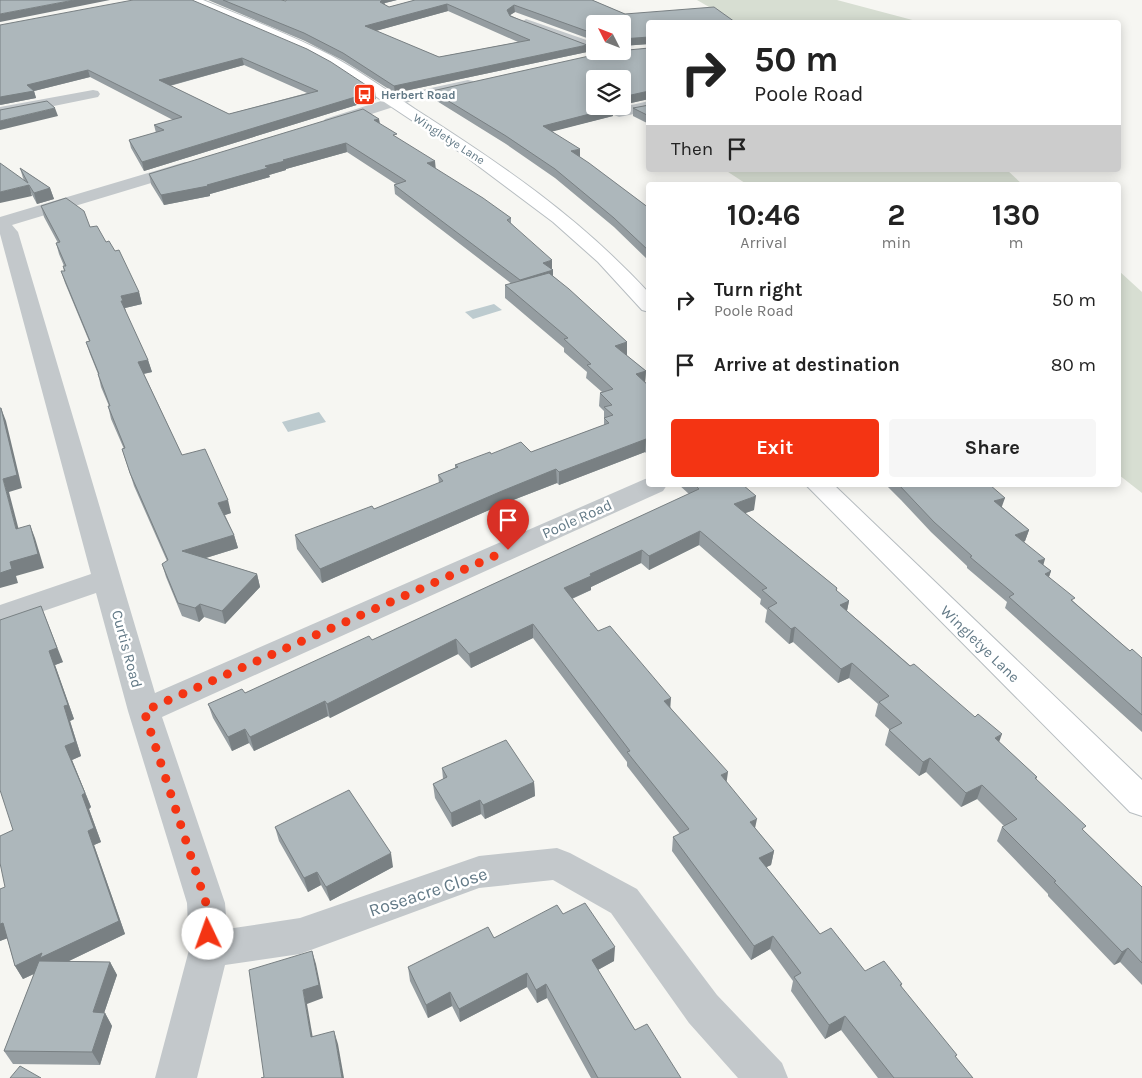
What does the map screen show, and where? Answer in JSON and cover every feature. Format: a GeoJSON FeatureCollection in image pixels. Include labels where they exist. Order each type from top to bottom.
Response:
{"type":"FeatureCollection","features":[{"type":"Feature","properties":{"kind":"street","name":"Wingletye Lane"},"geometry":{"type":"LineString","coordinates":[[193,0],[314,52],[338,65],[498,171],[556,215],[611,264],[646,303]]}},
{"type":"Feature","properties":{"kind":"street"},"geometry":{"type":"LineString","coordinates":[[515,18],[579,41],[586,45]]}},
{"type":"Feature","properties":{"kind":"street"},"geometry":{"type":"LineString","coordinates":[[319,126],[408,97],[484,81]]}},
{"type":"Feature","properties":{"kind":"street"},"geometry":{"type":"LineString","coordinates":[[0,112],[93,94]]}},
{"type":"Feature","properties":{"kind":"street"},"geometry":{"type":"LineString","coordinates":[[631,110],[646,107]]}},
{"type":"Feature","properties":{"kind":"street"},"geometry":{"type":"LineString","coordinates":[[0,224],[197,163]]}},
{"type":"Feature","properties":{"kind":"street","name":"Curtis Road"},"geometry":{"type":"LineString","coordinates":[[0,224],[9,232],[144,711],[206,903],[209,950],[176,1078]]}},
{"type":"Feature","properties":{"kind":"street","name":"Poole Road"},"geometry":{"type":"LineString","coordinates":[[144,711],[649,487]]}},
{"type":"Feature","properties":{"kind":"street","name":"Wingletye Lane"},"geometry":{"type":"LineString","coordinates":[[820,487],[1142,802]]}},
{"type":"Feature","properties":{"kind":"street"},"geometry":{"type":"LineString","coordinates":[[0,616],[107,579]]}},
{"type":"Feature","properties":{"kind":"street","name":"Roseacre Close"},"geometry":{"type":"LineString","coordinates":[[209,950],[300,936],[479,872],[557,864],[624,900],[703,1009],[767,1078]]}},
{"type":"Feature","properties":{"kind":"shaded area"},"geometry":{"type":"Polygon","coordinates":[[[697,0],[837,0],[912,20],[732,20],[697,0]]]}},
{"type":"Feature","properties":{"kind":"shaded area"},"geometry":{"type":"Polygon","coordinates":[[[728,172],[1009,172],[1020,182],[743,182],[728,172]]]}},
{"type":"Feature","properties":{"kind":"shaded area"},"geometry":{"type":"Polygon","coordinates":[[[1121,273],[1142,292],[1142,493],[1121,477],[1121,273]]]}},
{"type":"Feature","properties":{"kind":"shaded area"},"geometry":{"type":"Polygon","coordinates":[[[494,304],[502,310],[473,319],[465,312],[494,304]]]}},
{"type":"Feature","properties":{"kind":"shaded area"},"geometry":{"type":"Polygon","coordinates":[[[319,412],[326,422],[288,432],[282,422],[319,412]]]}},
{"type":"Feature","properties":{"kind":"building"},"geometry":{"type":"Polygon","coordinates":[[[0,0],[74,0],[0,14],[0,0]]]}},
{"type":"Feature","properties":{"kind":"building"},"geometry":{"type":"Polygon","coordinates":[[[133,0],[192,0],[307,49],[331,62],[375,91],[142,162],[129,140],[164,130],[154,125],[182,117],[88,70],[27,85],[34,91],[0,97],[0,25],[133,0]],[[242,58],[159,80],[229,114],[318,91],[242,58]]]}},
{"type":"Feature","properties":{"kind":"building"},"geometry":{"type":"Polygon","coordinates":[[[223,0],[382,0],[380,2],[389,7],[415,0],[592,0],[625,14],[714,7],[732,20],[646,20],[646,37],[631,38],[631,15],[586,15],[586,31],[514,5],[507,10],[510,16],[586,45],[394,86],[343,53],[304,33],[223,0]],[[447,4],[365,26],[439,57],[530,40],[447,4]]]}},
{"type":"Feature","properties":{"kind":"building"},"geometry":{"type":"Polygon","coordinates":[[[646,48],[646,92],[631,95],[631,70],[586,70],[586,115],[543,126],[580,149],[571,151],[646,206],[646,248],[614,218],[555,169],[506,136],[432,91],[586,57],[586,60],[631,60],[631,50],[646,48]]]}},
{"type":"Feature","properties":{"kind":"building"},"geometry":{"type":"Polygon","coordinates":[[[47,101],[55,108],[0,121],[0,110],[47,101]]]}},
{"type":"Feature","properties":{"kind":"building"},"geometry":{"type":"Polygon","coordinates":[[[646,106],[646,114],[633,108],[646,106]]]}},
{"type":"Feature","properties":{"kind":"building"},"geometry":{"type":"Polygon","coordinates":[[[363,109],[379,119],[374,120],[397,134],[393,135],[435,161],[427,163],[511,218],[507,220],[552,260],[543,263],[553,270],[520,280],[394,185],[406,181],[346,143],[283,160],[285,161],[265,166],[268,168],[208,186],[161,195],[149,174],[363,109]]]}},
{"type":"Feature","properties":{"kind":"building"},"geometry":{"type":"Polygon","coordinates":[[[0,163],[28,183],[20,168],[50,188],[34,193],[29,185],[0,192],[0,163]]]}},
{"type":"Feature","properties":{"kind":"building"},"geometry":{"type":"Polygon","coordinates":[[[66,198],[84,211],[90,227],[97,226],[106,242],[109,241],[115,251],[119,250],[139,292],[121,296],[123,301],[121,301],[148,360],[138,362],[182,455],[205,449],[228,500],[218,503],[234,535],[182,551],[257,574],[222,611],[200,604],[195,608],[178,603],[162,564],[168,560],[130,473],[122,449],[125,448],[86,342],[90,341],[61,271],[65,271],[63,266],[66,266],[56,243],[60,242],[41,206],[66,198]]]}},
{"type":"Feature","properties":{"kind":"building"},"geometry":{"type":"Polygon","coordinates":[[[549,273],[627,342],[615,346],[646,371],[636,374],[646,383],[646,439],[559,472],[556,469],[320,569],[295,535],[372,506],[374,509],[443,481],[438,475],[458,467],[455,465],[490,452],[491,454],[521,442],[531,452],[609,423],[604,418],[613,415],[604,407],[612,405],[600,393],[613,389],[587,365],[591,364],[564,339],[568,338],[505,285],[549,273]]]}},
{"type":"Feature","properties":{"kind":"building"},"geometry":{"type":"Polygon","coordinates":[[[0,408],[17,475],[3,479],[16,529],[30,525],[38,554],[10,562],[12,569],[0,573],[0,408]]]}},
{"type":"Feature","properties":{"kind":"building"},"geometry":{"type":"Polygon","coordinates":[[[697,487],[745,487],[756,496],[734,504],[837,588],[836,590],[849,601],[840,605],[910,666],[914,664],[975,717],[978,714],[1002,734],[995,738],[1086,826],[1082,829],[1142,887],[1142,963],[1128,948],[1122,952],[1054,882],[1056,881],[1002,827],[1017,819],[982,785],[966,793],[930,758],[923,762],[889,730],[902,723],[879,702],[889,696],[852,663],[841,669],[795,627],[791,629],[768,608],[777,603],[762,590],[767,588],[700,531],[649,556],[642,550],[564,588],[598,631],[610,626],[671,698],[664,701],[728,772],[721,775],[757,819],[750,822],[774,851],[759,858],[820,934],[831,928],[865,971],[884,961],[902,984],[900,985],[957,1055],[955,1056],[973,1078],[894,1078],[845,1016],[829,1025],[794,977],[801,973],[773,936],[754,946],[673,837],[689,829],[627,752],[630,751],[533,624],[469,654],[456,639],[327,704],[325,701],[250,737],[245,729],[228,737],[208,704],[242,689],[245,693],[369,636],[372,640],[699,489],[697,487]]]}},
{"type":"Feature","properties":{"kind":"building"},"geometry":{"type":"Polygon","coordinates":[[[901,487],[992,487],[1005,498],[994,501],[1029,530],[1015,535],[1045,559],[1038,561],[1051,571],[1045,574],[1075,598],[1071,600],[1130,651],[1132,649],[1142,658],[1142,715],[1009,597],[1014,594],[970,557],[972,556],[934,522],[901,487]]]}},
{"type":"Feature","properties":{"kind":"building"},"geometry":{"type":"Polygon","coordinates":[[[41,606],[57,648],[49,651],[68,705],[64,706],[75,742],[65,746],[85,793],[82,795],[94,828],[88,831],[119,921],[40,958],[42,953],[15,966],[3,923],[0,924],[0,889],[5,887],[0,863],[0,836],[13,830],[0,790],[0,620],[41,606]]]}},
{"type":"Feature","properties":{"kind":"building"},"geometry":{"type":"Polygon","coordinates":[[[506,740],[534,782],[483,805],[480,800],[451,813],[433,784],[447,777],[442,768],[506,740]]]}},
{"type":"Feature","properties":{"kind":"building"},"geometry":{"type":"Polygon","coordinates":[[[349,790],[391,853],[326,887],[317,872],[304,878],[275,827],[349,790]]]}},
{"type":"Feature","properties":{"kind":"building"},"geometry":{"type":"Polygon","coordinates":[[[585,903],[615,947],[592,960],[635,1030],[647,1024],[681,1078],[598,1078],[546,984],[536,990],[527,973],[459,1009],[450,992],[426,1005],[408,967],[488,927],[494,938],[557,905],[563,914],[585,903]]]}},
{"type":"Feature","properties":{"kind":"building"},"geometry":{"type":"Polygon","coordinates":[[[312,951],[319,985],[303,990],[311,1037],[334,1031],[342,1078],[261,1078],[264,1077],[249,970],[312,951]]]}},
{"type":"Feature","properties":{"kind":"building"},"geometry":{"type":"Polygon","coordinates":[[[39,961],[110,962],[93,1012],[105,1013],[92,1052],[4,1051],[39,961]]]}},
{"type":"Feature","properties":{"kind":"building"},"geometry":{"type":"Polygon","coordinates":[[[20,1066],[41,1078],[10,1078],[20,1066]]]}},
{"type":"Feature","properties":{"kind":"place","name":"Herbert Road"},"geometry":{"type":"Point","coordinates":[365,95]}},
{"type":"Feature","properties":{"kind":"route"},"geometry":{"type":"LineString","coordinates":[[208,934],[206,903],[144,711],[508,550]]}}]}
